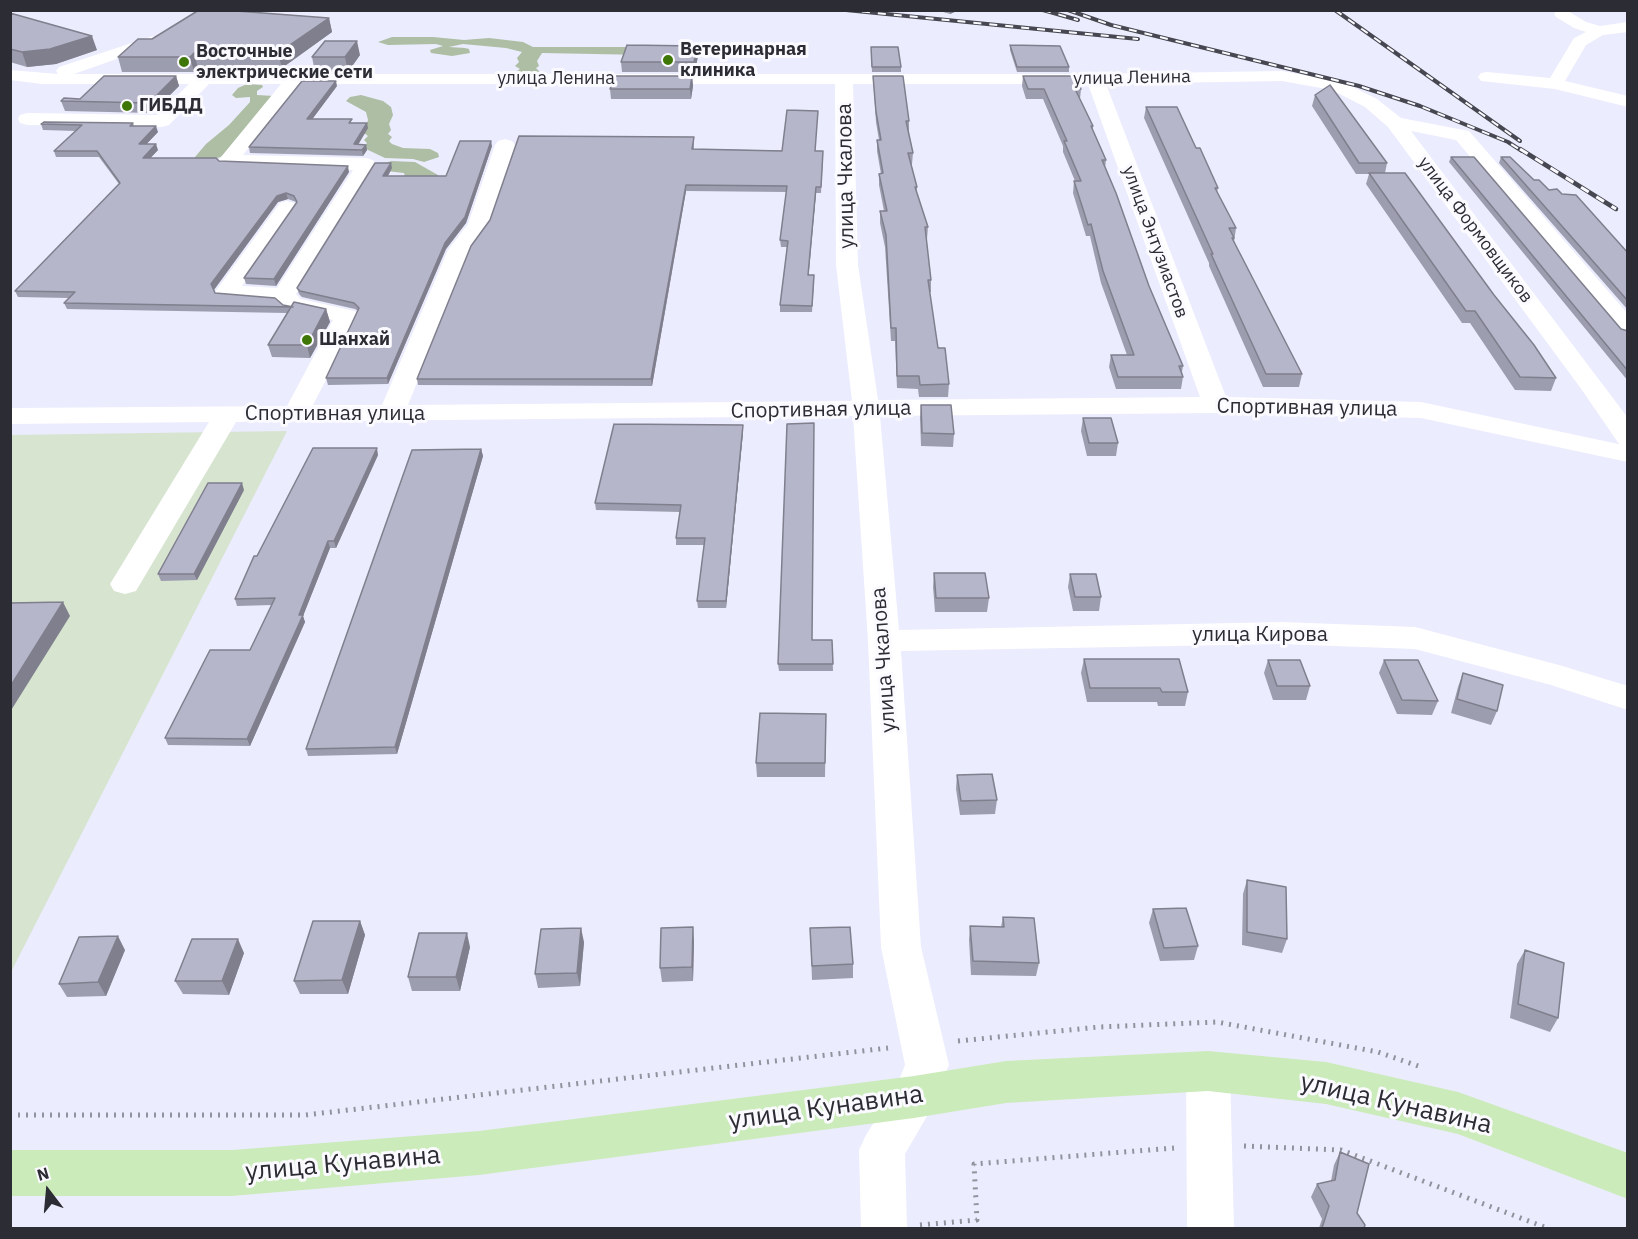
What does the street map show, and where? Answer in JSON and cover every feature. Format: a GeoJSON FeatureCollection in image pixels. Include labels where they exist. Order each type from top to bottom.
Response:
{"type":"FeatureCollection","features":[{"type":"Feature","properties":{"kind":"main road","name":"улица Кунавина"},"geometry":{"type":"LineString","coordinates":[[10,1173],[232,1173],[467,1154],[914,1097],[1006,1083],[1208,1071],[1326,1083],[1458,1113],[1628,1176]]}},
{"type":"Feature","properties":{"kind":"street"},"geometry":{"type":"LineString","coordinates":[[1562,14],[1580,25],[1599,31]]}},
{"type":"Feature","properties":{"kind":"street"},"geometry":{"type":"LineString","coordinates":[[1555,84],[1580,42],[1599,31],[1628,27]]}},
{"type":"Feature","properties":{"kind":"street"},"geometry":{"type":"LineString","coordinates":[[42,79],[153,41]]}},
{"type":"Feature","properties":{"kind":"street","name":"улица Ленина"},"geometry":{"type":"LineString","coordinates":[[10,75],[42,79],[1095,79],[1282,76]]}},
{"type":"Feature","properties":{"kind":"street","name":"улица Формовщиков"},"geometry":{"type":"LineString","coordinates":[[1282,76],[1337,86],[1371,104],[1395,123],[1618,411],[1628,438]]}},
{"type":"Feature","properties":{"kind":"street"},"geometry":{"type":"LineString","coordinates":[[1487,77],[1555,84],[1628,102]]}},
{"type":"Feature","properties":{"kind":"street"},"geometry":{"type":"LineString","coordinates":[[27,118],[162,121],[204,79]]}},
{"type":"Feature","properties":{"kind":"street"},"geometry":{"type":"LineString","coordinates":[[284,295],[366,164],[228,161],[294,79]]}},
{"type":"Feature","properties":{"kind":"street","name":"улица Чкалова"},"geometry":{"type":"LineString","coordinates":[[844,79],[847,265],[866,410],[884,641],[901,947],[927,1065],[914,1097],[882,1150],[884,1228]]}},
{"type":"Feature","properties":{"kind":"street","name":"улица Энтузиастов"},"geometry":{"type":"LineString","coordinates":[[1095,79],[1216,405]]}},
{"type":"Feature","properties":{"kind":"street"},"geometry":{"type":"LineString","coordinates":[[10,132],[43,105]]}},
{"type":"Feature","properties":{"kind":"street"},"geometry":{"type":"LineString","coordinates":[[1395,123],[1462,135],[1628,329]]}},
{"type":"Feature","properties":{"kind":"street"},"geometry":{"type":"LineString","coordinates":[[391,414],[459,250],[478,225],[505,145]]}},
{"type":"Feature","properties":{"kind":"street"},"geometry":{"type":"LineString","coordinates":[[287,207],[226,292],[284,295],[293,304],[347,316],[296,414]]}},
{"type":"Feature","properties":{"kind":"street","name":"Спортивная улица"},"geometry":{"type":"LineString","coordinates":[[10,416],[866,410],[1216,405],[1421,410],[1628,454]]}},
{"type":"Feature","properties":{"kind":"street"},"geometry":{"type":"LineString","coordinates":[[125,584],[227,414]]}},
{"type":"Feature","properties":{"kind":"street","name":"улица Кирова"},"geometry":{"type":"LineString","coordinates":[[884,641],[1282,633],[1415,638],[1559,676],[1628,698]]}},
{"type":"Feature","properties":{"kind":"street"},"geometry":{"type":"LineString","coordinates":[[1208,1071],[1210,1228]]}},
{"type":"Feature","properties":{"kind":"green space"},"geometry":{"type":"Polygon","coordinates":[[[392,37],[464,40],[489,38],[523,42],[533,47],[720,47],[734,48],[741,52],[729,56],[542,53],[537,61],[539,66],[536,68],[541,73],[518,75],[517,71],[520,69],[515,66],[522,52],[506,48],[463,44],[449,47],[469,49],[470,53],[452,56],[431,53],[430,50],[443,46],[436,44],[388,45],[378,42],[392,37]]]}},
{"type":"Feature","properties":{"kind":"green space"},"geometry":{"type":"Polygon","coordinates":[[[247,84],[262,85],[257,95],[274,96],[223,156],[212,160],[196,159],[195,157],[206,144],[229,125],[250,102],[250,97],[236,98],[232,95],[238,88],[247,84]]]}},
{"type":"Feature","properties":{"kind":"green space"},"geometry":{"type":"Polygon","coordinates":[[[361,95],[383,101],[391,107],[393,115],[389,124],[391,130],[388,134],[392,137],[389,141],[392,144],[403,148],[430,149],[438,153],[439,157],[424,162],[413,159],[385,158],[366,149],[364,147],[367,143],[364,140],[368,136],[364,133],[368,120],[366,112],[346,101],[350,97],[361,95]]]}},
{"type":"Feature","properties":{"kind":"green space"},"geometry":{"type":"Polygon","coordinates":[[[391,161],[415,162],[438,175],[436,178],[405,177],[404,173],[386,171],[381,165],[391,161]]]}},
{"type":"Feature","properties":{"kind":"green space"},"geometry":{"type":"Polygon","coordinates":[[[287,431],[11,972],[11,435],[287,431]]]}},
{"type":"Feature","properties":{"kind":"building"},"geometry":{"type":"Polygon","coordinates":[[[199,10],[329,18],[278,53],[194,53],[190,57],[118,57],[138,39],[152,39],[199,10]]]}},
{"type":"Feature","properties":{"kind":"building"},"geometry":{"type":"Polygon","coordinates":[[[10,13],[92,36],[50,49],[22,52],[10,49],[10,13]]]}},
{"type":"Feature","properties":{"kind":"building"},"geometry":{"type":"Polygon","coordinates":[[[325,41],[357,41],[345,57],[312,57],[325,41]]]}},
{"type":"Feature","properties":{"kind":"building"},"geometry":{"type":"Polygon","coordinates":[[[627,45],[697,46],[694,62],[621,62],[627,45]]]}},
{"type":"Feature","properties":{"kind":"building"},"geometry":{"type":"Polygon","coordinates":[[[1010,45],[1060,46],[1069,67],[1017,67],[1010,45]]]}},
{"type":"Feature","properties":{"kind":"building"},"geometry":{"type":"Polygon","coordinates":[[[871,47],[898,47],[901,67],[872,67],[871,47]]]}},
{"type":"Feature","properties":{"kind":"building"},"geometry":{"type":"Polygon","coordinates":[[[104,76],[176,76],[149,103],[61,101],[64,98],[80,99],[104,76]]]}},
{"type":"Feature","properties":{"kind":"building"},"geometry":{"type":"Polygon","coordinates":[[[615,76],[692,76],[690,89],[610,89],[615,76]]]}},
{"type":"Feature","properties":{"kind":"building"},"geometry":{"type":"Polygon","coordinates":[[[873,76],[903,76],[909,121],[906,121],[913,153],[908,153],[917,187],[915,187],[928,227],[925,227],[931,280],[928,280],[938,348],[945,348],[949,384],[920,385],[919,376],[897,376],[896,328],[891,328],[886,235],[880,211],[887,211],[879,174],[883,173],[877,140],[881,140],[873,76]]]}},
{"type":"Feature","properties":{"kind":"building"},"geometry":{"type":"Polygon","coordinates":[[[1023,76],[1076,76],[1081,89],[1075,89],[1106,160],[1102,160],[1149,286],[1183,366],[1179,366],[1183,377],[1118,377],[1111,355],[1134,355],[1103,271],[1091,224],[1088,225],[1074,181],[1081,181],[1064,141],[1067,141],[1044,89],[1028,89],[1023,76]]]}},
{"type":"Feature","properties":{"kind":"building"},"geometry":{"type":"Polygon","coordinates":[[[302,81],[336,81],[307,119],[352,119],[349,123],[367,123],[354,144],[366,145],[362,150],[249,147],[302,81]]]}},
{"type":"Feature","properties":{"kind":"building"},"geometry":{"type":"Polygon","coordinates":[[[1330,85],[1387,163],[1359,163],[1315,95],[1330,85]]]}},
{"type":"Feature","properties":{"kind":"building"},"geometry":{"type":"Polygon","coordinates":[[[1146,107],[1177,107],[1196,148],[1200,148],[1218,188],[1215,188],[1236,228],[1229,228],[1234,238],[1232,238],[1302,374],[1266,374],[1146,107]]]}},
{"type":"Feature","properties":{"kind":"building"},"geometry":{"type":"Polygon","coordinates":[[[787,110],[818,111],[815,151],[823,151],[821,187],[816,187],[808,275],[814,275],[812,306],[780,305],[788,241],[780,240],[787,186],[686,185],[651,379],[417,379],[471,246],[490,220],[519,136],[694,137],[692,149],[782,151],[787,110]]]}},
{"type":"Feature","properties":{"kind":"building"},"geometry":{"type":"Polygon","coordinates":[[[44,122],[133,123],[130,126],[156,126],[139,144],[156,144],[143,158],[216,158],[219,161],[348,166],[274,279],[244,278],[297,202],[294,196],[286,193],[277,196],[211,284],[215,293],[275,298],[283,305],[293,307],[64,303],[75,292],[15,291],[120,183],[97,151],[54,151],[82,125],[41,124],[44,122]]]}},
{"type":"Feature","properties":{"kind":"building"},"geometry":{"type":"Polygon","coordinates":[[[460,141],[491,141],[465,217],[445,243],[387,378],[326,378],[359,308],[354,303],[300,291],[297,288],[375,163],[391,163],[383,176],[446,176],[460,141]]]}},
{"type":"Feature","properties":{"kind":"building"},"geometry":{"type":"Polygon","coordinates":[[[1451,157],[1474,157],[1621,329],[1628,331],[1628,371],[1451,157]]]}},
{"type":"Feature","properties":{"kind":"building"},"geometry":{"type":"Polygon","coordinates":[[[1501,157],[1510,157],[1534,180],[1539,180],[1549,190],[1557,189],[1562,194],[1576,195],[1628,253],[1628,301],[1501,157]]]}},
{"type":"Feature","properties":{"kind":"building"},"geometry":{"type":"Polygon","coordinates":[[[1369,173],[1405,173],[1494,295],[1534,345],[1556,378],[1520,377],[1475,311],[1466,311],[1369,173]]]}},
{"type":"Feature","properties":{"kind":"building"},"geometry":{"type":"Polygon","coordinates":[[[294,302],[326,309],[307,345],[268,345],[294,302]]]}},
{"type":"Feature","properties":{"kind":"building"},"geometry":{"type":"Polygon","coordinates":[[[921,405],[951,405],[954,434],[922,433],[921,405]]]}},
{"type":"Feature","properties":{"kind":"building"},"geometry":{"type":"Polygon","coordinates":[[[1083,418],[1111,418],[1118,443],[1089,443],[1083,418]]]}},
{"type":"Feature","properties":{"kind":"building"},"geometry":{"type":"Polygon","coordinates":[[[814,423],[812,640],[832,640],[833,664],[778,664],[787,424],[814,423]]]}},
{"type":"Feature","properties":{"kind":"building"},"geometry":{"type":"Polygon","coordinates":[[[614,424],[743,425],[726,601],[697,601],[705,538],[676,538],[681,505],[595,503],[614,424]]]}},
{"type":"Feature","properties":{"kind":"building"},"geometry":{"type":"Polygon","coordinates":[[[313,448],[377,448],[334,541],[328,541],[299,615],[303,615],[247,739],[165,738],[210,650],[250,650],[275,598],[235,599],[254,556],[257,556],[313,448]]]}},
{"type":"Feature","properties":{"kind":"building"},"geometry":{"type":"Polygon","coordinates":[[[481,449],[395,747],[306,749],[412,450],[481,449]]]}},
{"type":"Feature","properties":{"kind":"building"},"geometry":{"type":"Polygon","coordinates":[[[208,483],[242,483],[194,574],[158,574],[208,483]]]}},
{"type":"Feature","properties":{"kind":"building"},"geometry":{"type":"Polygon","coordinates":[[[934,573],[985,573],[989,598],[936,598],[934,573]]]}},
{"type":"Feature","properties":{"kind":"building"},"geometry":{"type":"Polygon","coordinates":[[[1070,574],[1096,574],[1101,597],[1075,597],[1070,574]]]}},
{"type":"Feature","properties":{"kind":"building"},"geometry":{"type":"Polygon","coordinates":[[[63,602],[10,687],[10,603],[63,602]]]}},
{"type":"Feature","properties":{"kind":"building"},"geometry":{"type":"Polygon","coordinates":[[[1084,659],[1179,659],[1188,692],[1162,692],[1160,688],[1090,688],[1084,659]]]}},
{"type":"Feature","properties":{"kind":"building"},"geometry":{"type":"Polygon","coordinates":[[[1268,660],[1300,660],[1310,686],[1277,686],[1268,660]]]}},
{"type":"Feature","properties":{"kind":"building"},"geometry":{"type":"Polygon","coordinates":[[[1384,660],[1418,660],[1438,701],[1402,700],[1384,660]]]}},
{"type":"Feature","properties":{"kind":"building"},"geometry":{"type":"Polygon","coordinates":[[[1463,673],[1503,685],[1497,711],[1457,699],[1463,673]]]}},
{"type":"Feature","properties":{"kind":"building"},"geometry":{"type":"Polygon","coordinates":[[[760,713],[826,714],[825,763],[756,763],[760,713]]]}},
{"type":"Feature","properties":{"kind":"building"},"geometry":{"type":"Polygon","coordinates":[[[992,774],[997,800],[961,801],[957,775],[992,774]]]}},
{"type":"Feature","properties":{"kind":"building"},"geometry":{"type":"Polygon","coordinates":[[[1247,880],[1286,887],[1287,939],[1247,932],[1247,880]]]}},
{"type":"Feature","properties":{"kind":"building"},"geometry":{"type":"Polygon","coordinates":[[[1186,908],[1198,946],[1164,948],[1153,909],[1186,908]]]}},
{"type":"Feature","properties":{"kind":"building"},"geometry":{"type":"Polygon","coordinates":[[[1003,917],[1034,918],[1039,963],[973,961],[970,926],[1004,927],[1003,917]]]}},
{"type":"Feature","properties":{"kind":"building"},"geometry":{"type":"Polygon","coordinates":[[[313,921],[360,921],[342,980],[294,981],[313,921]]]}},
{"type":"Feature","properties":{"kind":"building"},"geometry":{"type":"Polygon","coordinates":[[[693,927],[692,967],[660,968],[661,928],[693,927]]]}},
{"type":"Feature","properties":{"kind":"building"},"geometry":{"type":"Polygon","coordinates":[[[850,927],[853,964],[812,966],[810,928],[850,927]]]}},
{"type":"Feature","properties":{"kind":"building"},"geometry":{"type":"Polygon","coordinates":[[[581,928],[577,973],[535,974],[541,929],[581,928]]]}},
{"type":"Feature","properties":{"kind":"building"},"geometry":{"type":"Polygon","coordinates":[[[419,933],[467,933],[456,977],[408,977],[419,933]]]}},
{"type":"Feature","properties":{"kind":"building"},"geometry":{"type":"Polygon","coordinates":[[[118,936],[98,982],[59,984],[79,937],[118,936]]]}},
{"type":"Feature","properties":{"kind":"building"},"geometry":{"type":"Polygon","coordinates":[[[192,939],[238,939],[222,981],[175,981],[192,939]]]}},
{"type":"Feature","properties":{"kind":"building"},"geometry":{"type":"Polygon","coordinates":[[[1525,950],[1564,963],[1558,1018],[1518,1004],[1525,950]]]}},
{"type":"Feature","properties":{"kind":"building"},"geometry":{"type":"Polygon","coordinates":[[[1340,1152],[1369,1164],[1357,1213],[1365,1225],[1364,1228],[1322,1228],[1329,1206],[1317,1184],[1335,1180],[1340,1152]]]}},
{"type":"Feature","properties":{"kind":"railway"},"geometry":{"type":"LineString","coordinates":[[846,10],[1138,39]]}},
{"type":"Feature","properties":{"kind":"railway"},"geometry":{"type":"LineString","coordinates":[[1043,10],[1078,20]]}},
{"type":"Feature","properties":{"kind":"railway"},"geometry":{"type":"LineString","coordinates":[[1068,10],[1111,25],[1359,86],[1420,106],[1508,142],[1522,151]]}},
{"type":"Feature","properties":{"kind":"railway"},"geometry":{"type":"LineString","coordinates":[[1335,10],[1520,141]]}},
{"type":"Feature","properties":{"kind":"railway"},"geometry":{"type":"LineString","coordinates":[[1520,149],[1616,209]]}},
{"type":"Feature","properties":{"kind":"place","name":"Ветеринарная клиника"},"geometry":{"type":"Point","coordinates":[668,60]}},
{"type":"Feature","properties":{"kind":"place","name":"Восточные электрические сети"},"geometry":{"type":"Point","coordinates":[184,62]}},
{"type":"Feature","properties":{"kind":"place","name":"ГИБДД"},"geometry":{"type":"Point","coordinates":[127,106]}},
{"type":"Feature","properties":{"kind":"place","name":"Шанхай"},"geometry":{"type":"Point","coordinates":[307,340]}}]}
